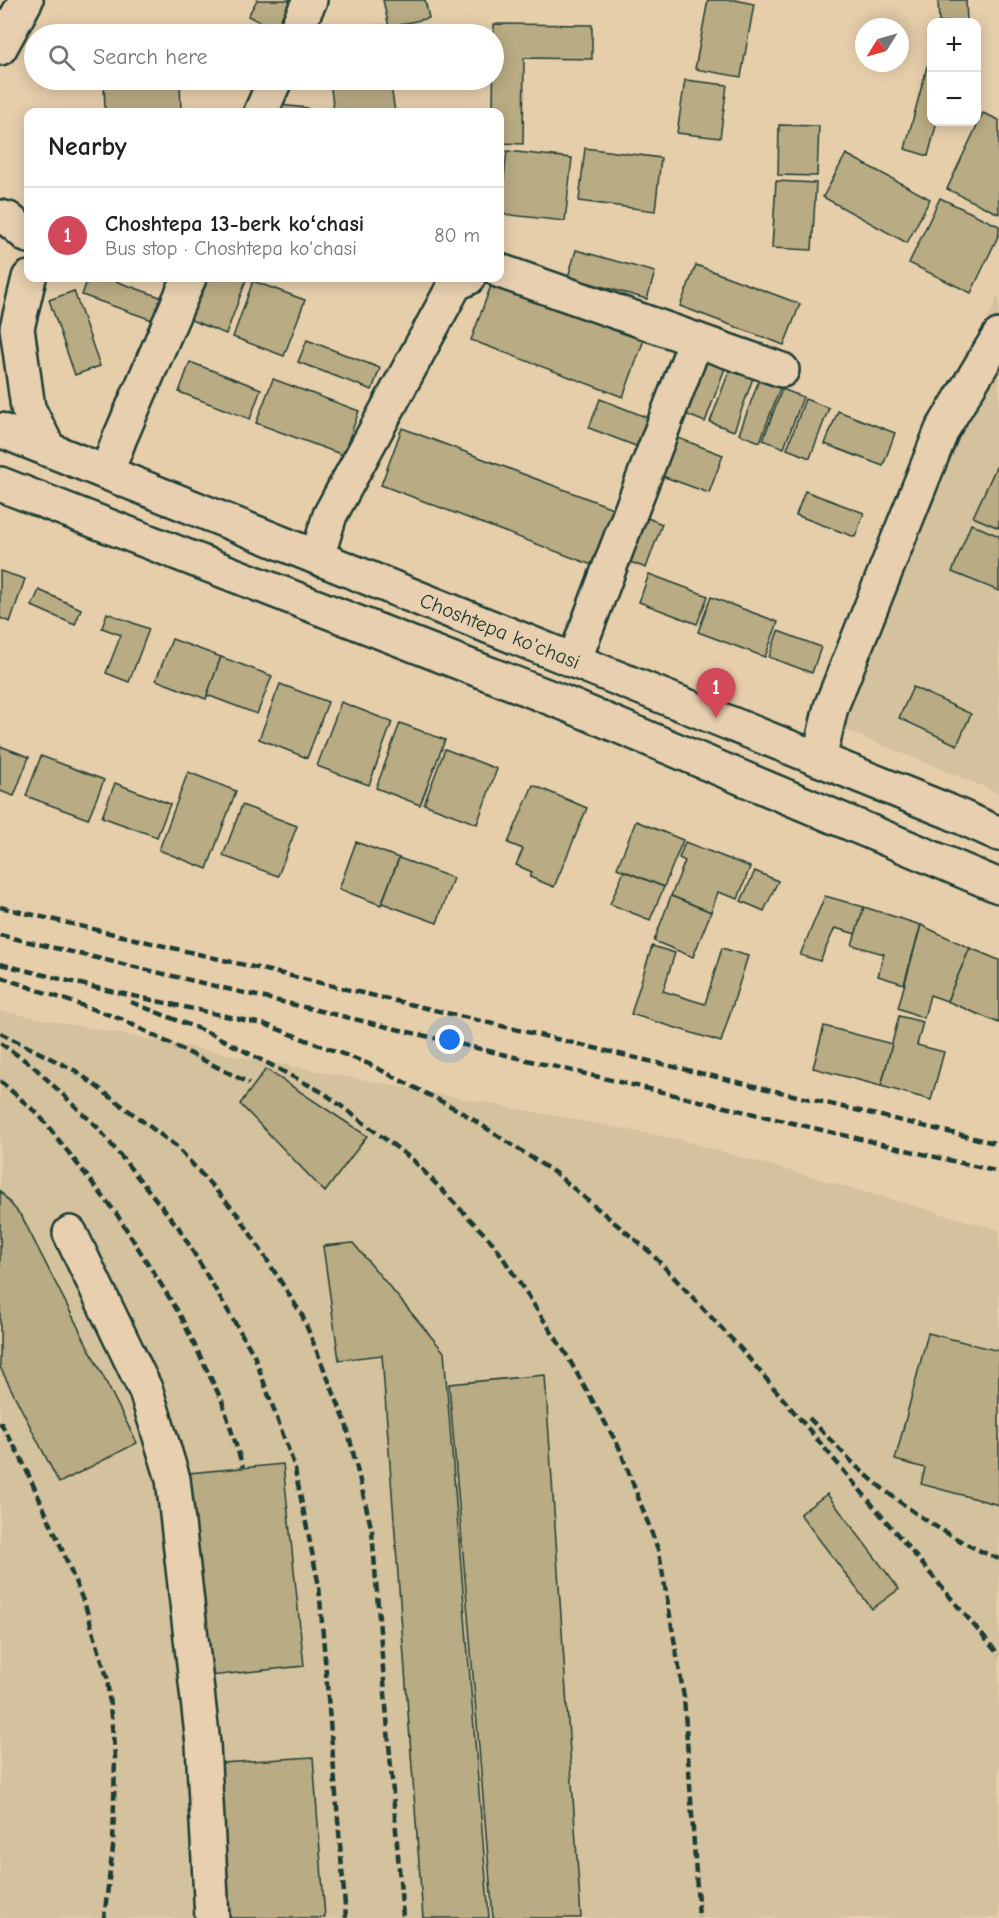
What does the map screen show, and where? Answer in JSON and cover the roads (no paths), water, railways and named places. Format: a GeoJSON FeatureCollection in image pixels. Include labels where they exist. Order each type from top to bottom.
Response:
{"type":"FeatureCollection","features":[{"type":"Feature","properties":{"kind":"main road"},"geometry":{"type":"LineString","coordinates":[[0,48],[26,0]]}},
{"type":"Feature","properties":{"kind":"main road"},"geometry":{"type":"LineString","coordinates":[[299,24],[310,0]]}},
{"type":"Feature","properties":{"kind":"main road"},"geometry":{"type":"LineString","coordinates":[[263,108],[271,90]]}},
{"type":"Feature","properties":{"kind":"main road"},"geometry":{"type":"LineString","coordinates":[[0,216],[8,219],[24,233]]}},
{"type":"Feature","properties":{"kind":"main road"},"geometry":{"type":"LineString","coordinates":[[504,272],[782,370]]}},
{"type":"Feature","properties":{"kind":"main road"},"geometry":{"type":"LineString","coordinates":[[28,282],[17,328],[12,373],[49,450]]}},
{"type":"Feature","properties":{"kind":"main road"},"geometry":{"type":"LineString","coordinates":[[107,472],[187,282]]}},
{"type":"Feature","properties":{"kind":"main road"},"geometry":{"type":"LineString","coordinates":[[317,557],[330,515],[455,284],[459,282]]}},
{"type":"Feature","properties":{"kind":"main road"},"geometry":{"type":"LineString","coordinates":[[574,661],[696,340]]}},
{"type":"Feature","properties":{"kind":"main road"},"geometry":{"type":"LineString","coordinates":[[819,759],[831,707],[942,430],[996,348]]}},
{"type":"Feature","properties":{"kind":"main road","name":"Choshtepa ko'chasi"},"geometry":{"type":"LineString","coordinates":[[0,430],[948,811],[999,834]]}},
{"type":"Feature","properties":{"kind":"main road","name":"Choshtepa ko'chasi"},"geometry":{"type":"LineString","coordinates":[[0,484],[564,704],[999,886]]}},
{"type":"Feature","properties":{"kind":"main road"},"geometry":{"type":"LineString","coordinates":[[70,1233],[146,1391],[173,1479],[202,1744],[212,1918]]}},
{"type":"Feature","properties":{"kind":"railway"},"geometry":{"type":"LineString","coordinates":[[0,907],[999,1144]]}},
{"type":"Feature","properties":{"kind":"railway"},"geometry":{"type":"LineString","coordinates":[[0,935],[999,1172]]}},
{"type":"Feature","properties":{"kind":"railway"},"geometry":{"type":"LineString","coordinates":[[0,964],[267,1025],[369,1064],[460,1111],[555,1173],[651,1253],[741,1349],[999,1655]]}},
{"type":"Feature","properties":{"kind":"railway"},"geometry":{"type":"LineString","coordinates":[[0,977],[121,1019],[249,1083]]}},
{"type":"Feature","properties":{"kind":"railway"},"geometry":{"type":"LineString","coordinates":[[131,1002],[214,1035],[324,1093],[413,1160],[494,1244],[566,1354],[619,1447],[659,1552],[684,1697],[699,1918]]}},
{"type":"Feature","properties":{"kind":"railway"},"geometry":{"type":"LineString","coordinates":[[0,1033],[76,1071],[177,1147],[239,1216],[302,1315],[346,1423],[372,1531],[403,1918]]}},
{"type":"Feature","properties":{"kind":"railway"},"geometry":{"type":"LineString","coordinates":[[0,1043],[33,1066],[98,1128],[179,1228],[254,1355],[294,1465],[319,1586],[346,1918]]}},
{"type":"Feature","properties":{"kind":"railway"},"geometry":{"type":"LineString","coordinates":[[0,1081],[39,1115],[116,1213],[179,1313],[222,1401],[243,1467]]}},
{"type":"Feature","properties":{"kind":"railway"},"geometry":{"type":"LineString","coordinates":[[809,1418],[857,1467],[907,1507],[961,1541],[999,1559]]}},
{"type":"Feature","properties":{"kind":"railway"},"geometry":{"type":"LineString","coordinates":[[0,1422],[20,1456],[59,1542],[86,1608],[107,1677],[115,1756],[113,1848],[104,1918]]}},
{"type":"Feature","properties":{"kind":"place","name":"Choshtepa 13-berk koʻchasi"},"geometry":{"type":"Point","coordinates":[716,718]}}]}
